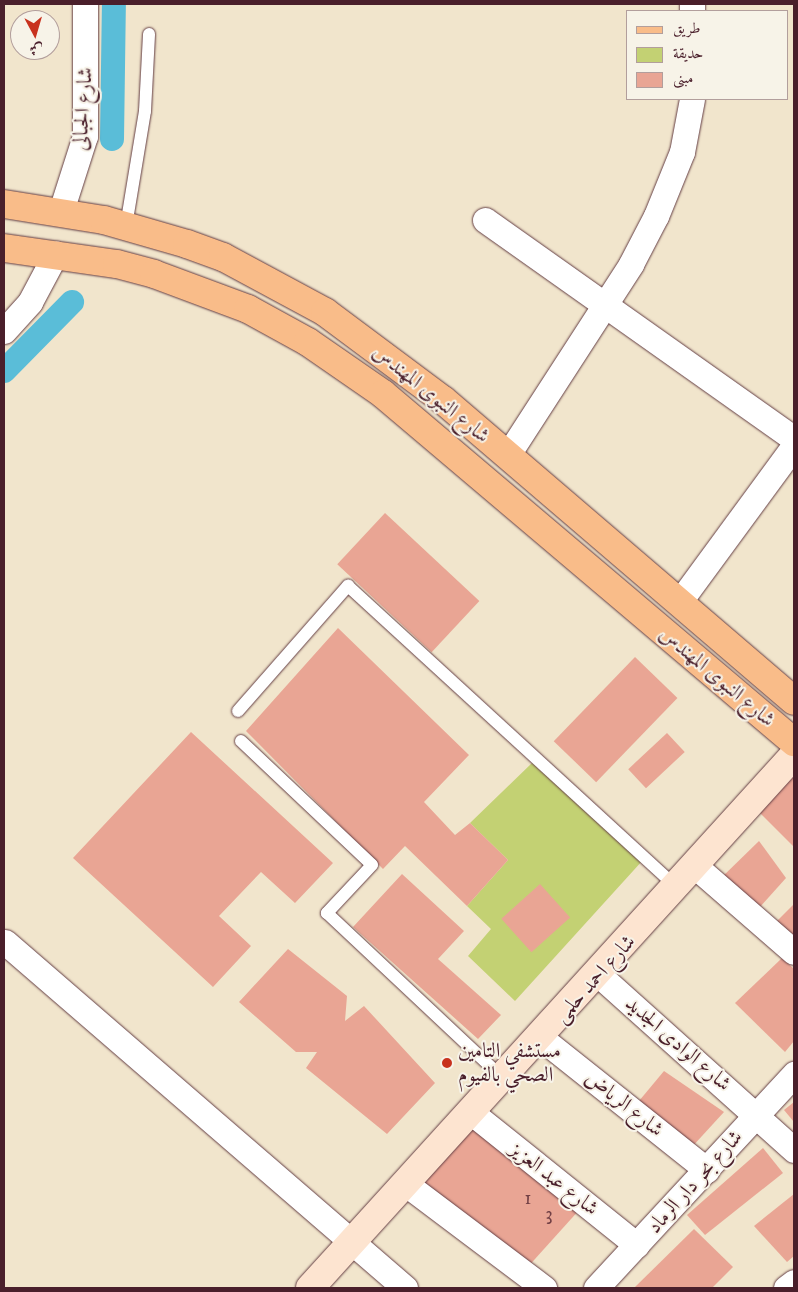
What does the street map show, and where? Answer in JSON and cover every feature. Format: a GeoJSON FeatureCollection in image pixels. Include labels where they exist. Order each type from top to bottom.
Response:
{"type":"FeatureCollection","features":[{"type":"Feature","properties":{"kind":"main road","name":"شارع النبوى المهندس"},"geometry":{"type":"LineString","coordinates":[[4,204],[61,211],[126,226],[222,257],[325,312],[397,363],[680,601],[794,701]]}},
{"type":"Feature","properties":{"kind":"main road","name":"شارع النبوى المهندس"},"geometry":{"type":"LineString","coordinates":[[4,248],[56,253],[117,264],[217,296],[276,322],[344,366],[794,742]]}},
{"type":"Feature","properties":{"kind":"main road","name":"شارع احمد حلمى"},"geometry":{"type":"LineString","coordinates":[[310,1288],[599,975],[794,755]]}},
{"type":"Feature","properties":{"kind":"street","name":"شارع الجبالى"},"geometry":{"type":"LineString","coordinates":[[61,211],[84,136],[85,4]]}},
{"type":"Feature","properties":{"kind":"street"},"geometry":{"type":"LineString","coordinates":[[507,456],[605,304],[656,216],[682,152],[692,100]]}},
{"type":"Feature","properties":{"kind":"street"},"geometry":{"type":"LineString","coordinates":[[485,220],[794,439]]}},
{"type":"Feature","properties":{"kind":"street"},"geometry":{"type":"LineString","coordinates":[[4,331],[30,302],[56,253]]}},
{"type":"Feature","properties":{"kind":"street"},"geometry":{"type":"LineString","coordinates":[[680,601],[794,446]]}},
{"type":"Feature","properties":{"kind":"street"},"geometry":{"type":"LineString","coordinates":[[695,866],[794,952]]}},
{"type":"Feature","properties":{"kind":"street"},"geometry":{"type":"LineString","coordinates":[[6,942],[351,1244],[405,1288]]}},
{"type":"Feature","properties":{"kind":"street","name":"شارع الوادى الجديد"},"geometry":{"type":"LineString","coordinates":[[599,975],[758,1113],[794,1150]]}},
{"type":"Feature","properties":{"kind":"street","name":"شارع الرياض"},"geometry":{"type":"LineString","coordinates":[[541,1038],[707,1170]]}},
{"type":"Feature","properties":{"kind":"street","name":"شارع بحر دار الرماد"},"geometry":{"type":"LineString","coordinates":[[596,1288],[794,1074]]}},
{"type":"Feature","properties":{"kind":"street","name":"شارع عبد العزيز"},"geometry":{"type":"LineString","coordinates":[[472,1113],[637,1245]]}},
{"type":"Feature","properties":{"kind":"street"},"geometry":{"type":"LineString","coordinates":[[406,1184],[544,1288]]}},
{"type":"Feature","properties":{"kind":"street"},"geometry":{"type":"LineString","coordinates":[[786,1288],[794,1282]]}},
{"type":"Feature","properties":{"kind":"lane"},"geometry":{"type":"LineString","coordinates":[[126,226],[145,111],[149,34]]}},
{"type":"Feature","properties":{"kind":"lane"},"geometry":{"type":"LineString","coordinates":[[238,711],[348,586],[677,887]]}},
{"type":"Feature","properties":{"kind":"lane"},"geometry":{"type":"LineString","coordinates":[[241,741],[372,865],[327,913],[504,1079]]}},
{"type":"Feature","properties":{"kind":"green space"},"geometry":{"type":"Polygon","coordinates":[[[532,763],[643,860],[515,1001],[468,956],[491,929],[467,906],[508,860],[470,823],[532,763]]]}},
{"type":"Feature","properties":{"kind":"building"},"geometry":{"type":"Polygon","coordinates":[[[385,513],[479,601],[432,652],[337,564],[385,513]]]}},
{"type":"Feature","properties":{"kind":"building"},"geometry":{"type":"Polygon","coordinates":[[[338,628],[469,755],[424,802],[455,835],[470,823],[508,860],[467,906],[405,846],[383,869],[246,731],[338,628]]]}},
{"type":"Feature","properties":{"kind":"building"},"geometry":{"type":"Polygon","coordinates":[[[635,657],[677,698],[596,782],[554,741],[635,657]]]}},
{"type":"Feature","properties":{"kind":"building"},"geometry":{"type":"Polygon","coordinates":[[[191,732],[333,863],[295,903],[261,872],[219,916],[251,946],[213,987],[73,858],[191,732]]]}},
{"type":"Feature","properties":{"kind":"building"},"geometry":{"type":"Polygon","coordinates":[[[667,733],[685,752],[646,788],[628,769],[667,733]]]}},
{"type":"Feature","properties":{"kind":"building"},"geometry":{"type":"Polygon","coordinates":[[[794,773],[794,847],[760,813],[794,773]]]}},
{"type":"Feature","properties":{"kind":"building"},"geometry":{"type":"Polygon","coordinates":[[[759,841],[786,878],[759,908],[720,879],[759,841]]]}},
{"type":"Feature","properties":{"kind":"building"},"geometry":{"type":"Polygon","coordinates":[[[402,874],[464,931],[438,959],[501,1015],[478,1039],[353,927],[402,874]]]}},
{"type":"Feature","properties":{"kind":"building"},"geometry":{"type":"Polygon","coordinates":[[[540,884],[570,917],[531,952],[501,919],[540,884]]]}},
{"type":"Feature","properties":{"kind":"building"},"geometry":{"type":"Polygon","coordinates":[[[794,904],[794,938],[777,921],[794,904]]]}},
{"type":"Feature","properties":{"kind":"building"},"geometry":{"type":"Polygon","coordinates":[[[288,949],[347,996],[345,1021],[364,1006],[435,1083],[387,1134],[306,1068],[317,1052],[296,1052],[239,1002],[288,949]]]}},
{"type":"Feature","properties":{"kind":"building"},"geometry":{"type":"Polygon","coordinates":[[[782,958],[794,969],[794,1041],[785,1052],[735,1003],[782,958]]]}},
{"type":"Feature","properties":{"kind":"building"},"geometry":{"type":"Polygon","coordinates":[[[664,1071],[724,1112],[691,1148],[639,1101],[664,1071]]]}},
{"type":"Feature","properties":{"kind":"building"},"geometry":{"type":"Polygon","coordinates":[[[794,1102],[794,1122],[784,1110],[794,1102]]]}},
{"type":"Feature","properties":{"kind":"building"},"geometry":{"type":"Polygon","coordinates":[[[478,1122],[578,1212],[521,1274],[422,1184],[478,1122]]]}},
{"type":"Feature","properties":{"kind":"building"},"geometry":{"type":"Polygon","coordinates":[[[763,1148],[783,1173],[705,1235],[687,1215],[763,1148]]]}},
{"type":"Feature","properties":{"kind":"building"},"geometry":{"type":"Polygon","coordinates":[[[794,1194],[794,1256],[787,1262],[754,1226],[794,1194]]]}},
{"type":"Feature","properties":{"kind":"building"},"geometry":{"type":"Polygon","coordinates":[[[694,1229],[733,1267],[712,1288],[634,1288],[694,1229]]]}},
{"type":"Feature","properties":{"kind":"waterway"},"geometry":{"type":"LineString","coordinates":[[112,139],[114,4]]}},
{"type":"Feature","properties":{"kind":"waterway"},"geometry":{"type":"LineString","coordinates":[[4,371],[72,302]]}},
{"type":"Feature","properties":{"kind":"place","name":"مستشفي التامين الصحي بالفيوم"},"geometry":{"type":"Point","coordinates":[447,1063]}}]}
